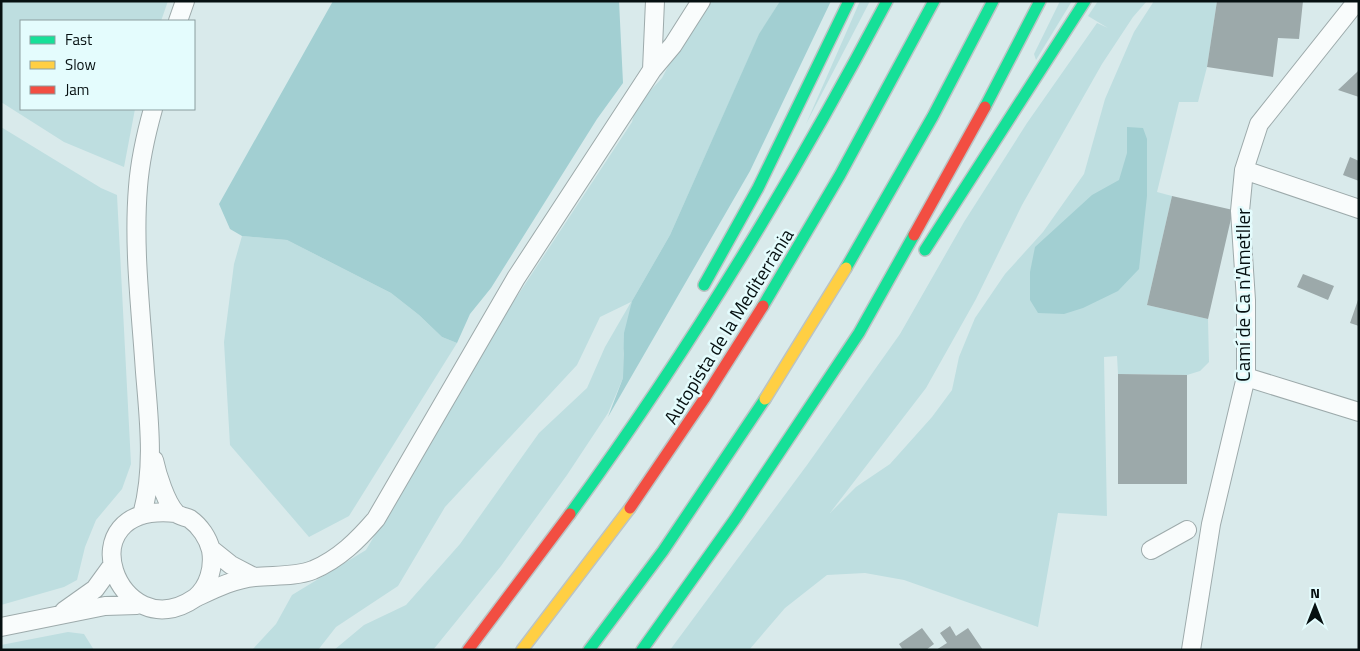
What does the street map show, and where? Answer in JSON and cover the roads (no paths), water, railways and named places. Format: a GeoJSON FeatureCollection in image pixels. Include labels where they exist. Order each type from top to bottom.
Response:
{"type":"FeatureCollection","features":[{"type":"Feature","properties":{"kind":"highway"},"geometry":{"type":"LineString","coordinates":[[697,297],[758,188],[849,1]]}},
{"type":"Feature","properties":{"kind":"highway"},"geometry":{"type":"LineString","coordinates":[[468,650],[598,477],[652,398],[769,214],[825,119],[887,1]]}},
{"type":"Feature","properties":{"kind":"highway","name":"Autopista de la Mediterrània"},"geometry":{"type":"LineString","coordinates":[[522,650],[662,463],[725,367],[842,174],[934,1]]}},
{"type":"Feature","properties":{"kind":"highway"},"geometry":{"type":"LineString","coordinates":[[589,650],[618,613],[706,489],[805,338],[897,182],[993,1]]}},
{"type":"Feature","properties":{"kind":"highway"},"geometry":{"type":"LineString","coordinates":[[642,650],[695,577],[859,333],[968,139],[1040,1]]}},
{"type":"Feature","properties":{"kind":"highway"},"geometry":{"type":"LineString","coordinates":[[921,256],[1085,1]]}},
{"type":"Feature","properties":{"kind":"highway"},"geometry":{"type":"LineString","coordinates":[[774,461],[836,383],[885,311]]}},
{"type":"Feature","properties":{"kind":"highway"},"geometry":{"type":"LineString","coordinates":[[598,477],[656,370]]}},
{"type":"Feature","properties":{"kind":"street"},"geometry":{"type":"LineString","coordinates":[[178,20],[185,1]]}},
{"type":"Feature","properties":{"kind":"street"},"geometry":{"type":"LineString","coordinates":[[652,70],[655,1]]}},
{"type":"Feature","properties":{"kind":"street"},"geometry":{"type":"LineString","coordinates":[[197,597],[207,583],[212,566],[211,549],[204,533],[192,521],[176,512],[159,511],[142,515],[127,524],[117,537],[112,551],[111,567],[124,595],[137,605],[152,611],[167,611],[182,607],[197,597],[224,584],[254,577],[281,576],[312,570],[351,547],[376,519],[516,278],[652,70],[673,45],[701,1]]}},
{"type":"Feature","properties":{"kind":"street","name":"Camí de Ca n'Ametller"},"geometry":{"type":"LineString","coordinates":[[1191,650],[1211,524],[1246,377],[1246,300],[1240,211],[1244,170],[1259,124],[1357,1]]}},
{"type":"Feature","properties":{"kind":"street"},"geometry":{"type":"LineString","coordinates":[[142,515],[147,495],[151,448],[138,236],[138,196],[145,137],[153,110]]}},
{"type":"Feature","properties":{"kind":"street"},"geometry":{"type":"LineString","coordinates":[[1244,170],[1359,209]]}},
{"type":"Feature","properties":{"kind":"street"},"geometry":{"type":"LineString","coordinates":[[1246,377],[1359,412]]}},
{"type":"Feature","properties":{"kind":"street"},"geometry":{"type":"LineString","coordinates":[[151,448],[159,478],[176,512]]}},
{"type":"Feature","properties":{"kind":"street"},"geometry":{"type":"LineString","coordinates":[[1151,550],[1188,530]]}},
{"type":"Feature","properties":{"kind":"street"},"geometry":{"type":"LineString","coordinates":[[211,549],[231,566],[254,577]]}},
{"type":"Feature","properties":{"kind":"street"},"geometry":{"type":"LineString","coordinates":[[59,614],[95,589],[111,567]]}},
{"type":"Feature","properties":{"kind":"street"},"geometry":{"type":"LineString","coordinates":[[1,627],[111,605],[137,605]]}}]}
